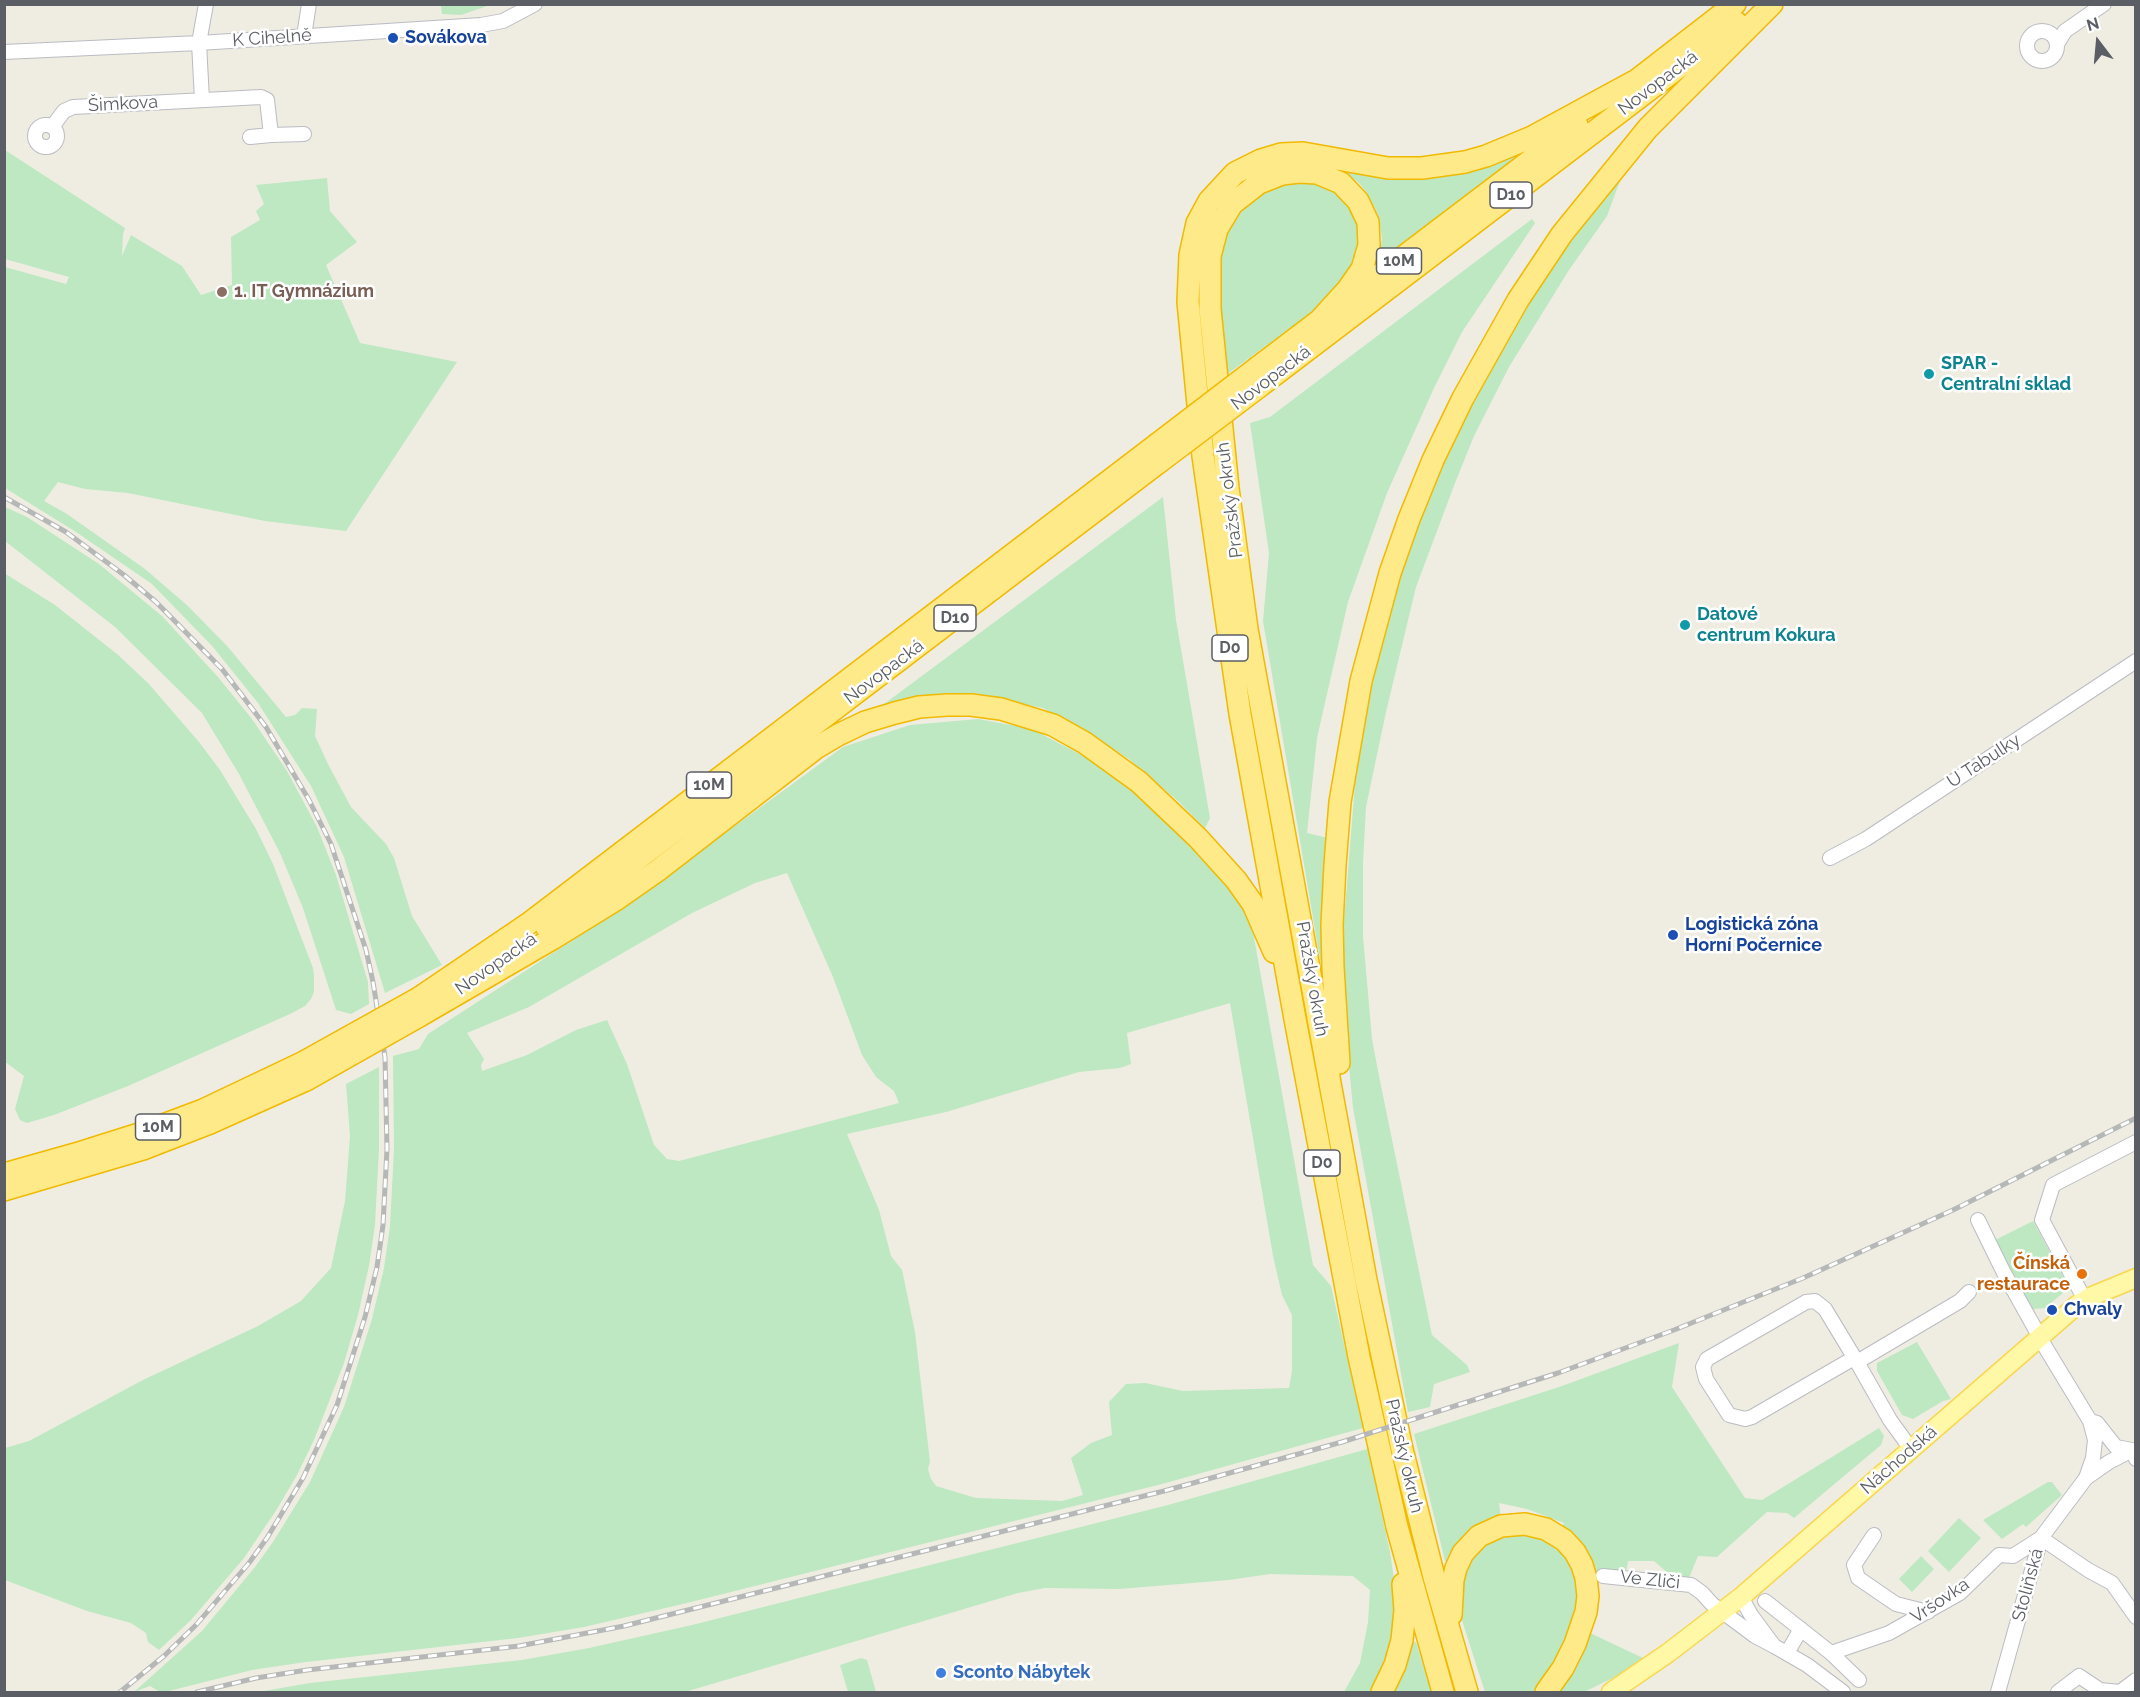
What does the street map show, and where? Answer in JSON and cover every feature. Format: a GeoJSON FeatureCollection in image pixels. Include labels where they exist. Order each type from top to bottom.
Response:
{"type":"FeatureCollection","features":[{"type":"Feature","properties":{"kind":"highway","name":"Novopacká"},"geometry":{"type":"LineString","coordinates":[[1259,377],[1318,322],[1735,4]]}},
{"type":"Feature","properties":{"kind":"highway","name":"Novopacká"},"geometry":{"type":"LineString","coordinates":[[4,1190],[142,1149],[210,1123],[420,1006],[481,976],[535,937],[1157,454],[1761,4]]}},
{"type":"Feature","properties":{"kind":"highway"},"geometry":{"type":"LineString","coordinates":[[1351,1192],[1333,968],[1335,865],[1347,754],[1361,681],[1374,629],[1398,552],[1433,460],[1463,398],[1518,300],[1562,234],[1648,128],[1772,4]]}},
{"type":"Feature","properties":{"kind":"highway","name":"Pražský okruh"},"geometry":{"type":"LineString","coordinates":[[1443,1692],[1397,1527],[1359,1357],[1240,714],[1203,456],[1190,325],[1188,275],[1194,232],[1204,209],[1228,179],[1250,164],[1271,156],[1291,153],[1314,154],[1388,168],[1422,168],[1465,162],[1532,137],[1635,81]]}},
{"type":"Feature","properties":{"kind":"highway","name":"Pražský okruh"},"geometry":{"type":"LineString","coordinates":[[1318,322],[1358,275],[1369,245],[1368,222],[1362,208],[1341,183],[1326,176],[1308,172],[1282,174],[1259,183],[1237,199],[1226,212],[1217,229],[1210,255],[1209,289],[1215,369],[1246,629],[1370,1300],[1402,1449],[1467,1692]]}},
{"type":"Feature","properties":{"kind":"highway"},"geometry":{"type":"LineString","coordinates":[[420,1006],[617,899],[657,871],[816,748],[838,735],[865,722],[895,712],[919,707],[970,705],[1026,716],[1053,725],[1085,743],[1139,782],[1177,817],[1218,859],[1253,904],[1272,946],[1295,1019]]}},
{"type":"Feature","properties":{"kind":"highway","name":"Novopacká"},"geometry":{"type":"LineString","coordinates":[[4,1174],[82,1152],[160,1126],[305,1071]]}},
{"type":"Feature","properties":{"kind":"highway"},"geometry":{"type":"LineString","coordinates":[[1452,1640],[1453,1580],[1458,1561],[1467,1546],[1487,1532],[1509,1524],[1532,1525],[1552,1532],[1570,1546],[1579,1558],[1586,1578],[1588,1596],[1586,1612],[1575,1644],[1563,1668],[1546,1692]]}},
{"type":"Feature","properties":{"kind":"highway"},"geometry":{"type":"LineString","coordinates":[[1382,1692],[1395,1665],[1404,1627],[1404,1589],[1397,1527]]}},
{"type":"Feature","properties":{"kind":"main road","name":"Náchodská"},"geometry":{"type":"LineString","coordinates":[[1668,1653],[1741,1597],[2085,1300],[2136,1278]]}},
{"type":"Feature","properties":{"kind":"main road"},"geometry":{"type":"LineString","coordinates":[[1596,1692],[1668,1653]]}},
{"type":"Feature","properties":{"kind":"main road"},"geometry":{"type":"LineString","coordinates":[[1611,1692],[1668,1653]]}},
{"type":"Feature","properties":{"kind":"street"},"geometry":{"type":"LineString","coordinates":[[202,100],[199,43],[206,4]]}},
{"type":"Feature","properties":{"kind":"street"},"geometry":{"type":"LineString","coordinates":[[304,36],[309,4]]}},
{"type":"Feature","properties":{"kind":"street","name":"K Cihelně"},"geometry":{"type":"LineString","coordinates":[[4,52],[199,43],[492,24],[513,17],[535,4]]}},
{"type":"Feature","properties":{"kind":"street"},"geometry":{"type":"LineString","coordinates":[[2057,44],[2065,32],[2104,4]]}},
{"type":"Feature","properties":{"kind":"street","name":"Šimkova"},"geometry":{"type":"LineString","coordinates":[[52,127],[64,111],[73,107],[266,98],[272,135]]}},
{"type":"Feature","properties":{"kind":"street"},"geometry":{"type":"LineString","coordinates":[[250,137],[304,134]]}},
{"type":"Feature","properties":{"kind":"street","name":"U Tabulky"},"geometry":{"type":"LineString","coordinates":[[1830,858],[1866,839],[2136,661]]}},
{"type":"Feature","properties":{"kind":"street"},"geometry":{"type":"LineString","coordinates":[[2085,1300],[2042,1220],[2053,1185],[2136,1142]]}},
{"type":"Feature","properties":{"kind":"street","name":"Stoliňská"},"geometry":{"type":"LineString","coordinates":[[1978,1220],[2040,1337],[2090,1421],[2095,1440],[2093,1458],[2086,1478],[2041,1538],[1998,1692]]}},
{"type":"Feature","properties":{"kind":"street"},"geometry":{"type":"LineString","coordinates":[[1911,1449],[1890,1420],[1855,1360],[1825,1309],[1815,1301],[1806,1302],[1707,1359],[1703,1367],[1706,1379],[1729,1415],[1745,1419],[1752,1417],[1855,1360],[1960,1301],[1969,1292]]}},
{"type":"Feature","properties":{"kind":"street","name":"Stoliňská"},"geometry":{"type":"LineString","coordinates":[[2090,1421],[2097,1423],[2116,1447],[2134,1455]]}},
{"type":"Feature","properties":{"kind":"street"},"geometry":{"type":"LineString","coordinates":[[2086,1478],[2109,1462],[2134,1455]]}},
{"type":"Feature","properties":{"kind":"street"},"geometry":{"type":"LineString","coordinates":[[1874,1535],[1854,1565],[1858,1578],[1896,1604],[1928,1612]]}},
{"type":"Feature","properties":{"kind":"street"},"geometry":{"type":"LineString","coordinates":[[2041,1538],[2088,1570],[2112,1583],[2136,1617]]}},
{"type":"Feature","properties":{"kind":"street","name":"Vršovka"},"geometry":{"type":"LineString","coordinates":[[1831,1653],[1889,1633],[1928,1612],[1960,1593],[1999,1555],[2013,1556],[2041,1538]]}},
{"type":"Feature","properties":{"kind":"street","name":"Ve Zliči"},"geometry":{"type":"LineString","coordinates":[[1603,1576],[1684,1583],[1696,1588],[1755,1636],[1807,1665],[1843,1692]]}},
{"type":"Feature","properties":{"kind":"street"},"geometry":{"type":"LineString","coordinates":[[1741,1597],[1774,1646]]}},
{"type":"Feature","properties":{"kind":"street"},"geometry":{"type":"LineString","coordinates":[[1765,1601],[1831,1653],[1859,1680]]}},
{"type":"Feature","properties":{"kind":"street"},"geometry":{"type":"LineString","coordinates":[[1786,1653],[1801,1629]]}},
{"type":"Feature","properties":{"kind":"street"},"geometry":{"type":"LineString","coordinates":[[2058,1692],[2079,1676],[2100,1690],[2120,1692],[2136,1680]]}},
{"type":"Feature","properties":{"kind":"green space"},"geometry":{"type":"Polygon","coordinates":[[[441,4],[490,5],[461,15],[442,14],[441,4]]]}},
{"type":"Feature","properties":{"kind":"green space"},"geometry":{"type":"Polygon","coordinates":[[[5,150],[125,228],[122,256],[131,235],[182,266],[201,295],[232,285],[231,237],[260,220],[256,211],[264,204],[256,185],[327,178],[330,211],[357,242],[326,265],[360,343],[457,362],[346,531],[265,521],[128,493],[85,489],[58,482],[44,501],[67,514],[145,569],[188,606],[228,647],[286,717],[295,715],[302,708],[317,709],[315,736],[329,766],[351,807],[386,844],[394,858],[412,916],[442,965],[385,993],[344,857],[311,786],[258,703],[213,647],[152,584],[76,532],[5,488],[5,267],[66,284],[69,277],[5,259],[5,150]]]}},
{"type":"Feature","properties":{"kind":"green space"},"geometry":{"type":"Polygon","coordinates":[[[1522,150],[1524,152],[1375,266],[1382,238],[1378,214],[1359,183],[1339,168],[1522,150]]]}},
{"type":"Feature","properties":{"kind":"green space"},"geometry":{"type":"Polygon","coordinates":[[[1314,177],[1356,205],[1363,252],[1335,295],[1226,375],[1214,261],[1235,207],[1264,185],[1314,177]]]}},
{"type":"Feature","properties":{"kind":"green space"},"geometry":{"type":"Polygon","coordinates":[[[1621,178],[1607,216],[1569,270],[1509,367],[1474,436],[1416,587],[1366,807],[1363,936],[1372,1039],[1432,1335],[1467,1365],[1470,1372],[1434,1384],[1430,1407],[1408,1412],[1353,1108],[1340,972],[1357,758],[1371,676],[1408,551],[1452,443],[1518,315],[1570,237],[1621,178]]]}},
{"type":"Feature","properties":{"kind":"green space"},"geometry":{"type":"Polygon","coordinates":[[[1532,219],[1535,223],[1462,332],[1434,388],[1387,493],[1348,602],[1317,738],[1307,833],[1328,838],[1324,983],[1263,621],[1269,553],[1250,423],[1270,417],[1532,219]]]}},
{"type":"Feature","properties":{"kind":"green space"},"geometry":{"type":"Polygon","coordinates":[[[1163,497],[1176,620],[1210,818],[1205,828],[1178,801],[1129,759],[1043,708],[992,698],[876,710],[1163,497]]]}},
{"type":"Feature","properties":{"kind":"green space"},"geometry":{"type":"Polygon","coordinates":[[[5,507],[27,517],[99,564],[162,616],[218,677],[252,719],[287,771],[317,827],[336,875],[368,982],[369,1004],[351,1014],[336,1010],[303,908],[280,853],[239,774],[202,713],[115,627],[5,541],[5,507]]]}},
{"type":"Feature","properties":{"kind":"green space"},"geometry":{"type":"Polygon","coordinates":[[[4,573],[55,605],[117,654],[148,683],[199,742],[220,770],[256,829],[273,864],[313,968],[314,976],[314,992],[311,999],[305,1006],[290,1014],[128,1086],[27,1123],[20,1120],[15,1109],[24,1076],[4,1061],[4,573]]]}},
{"type":"Feature","properties":{"kind":"green space"},"geometry":{"type":"Polygon","coordinates":[[[978,719],[1032,729],[1087,758],[1139,793],[1210,863],[1246,907],[1253,932],[1313,1265],[1331,1286],[1363,1428],[1162,1484],[584,1627],[518,1638],[306,1662],[252,1670],[165,1692],[160,1692],[150,1686],[134,1692],[202,1631],[255,1567],[310,1482],[344,1407],[372,1319],[384,1268],[390,1226],[394,1149],[393,1056],[419,1049],[428,1034],[624,907],[843,747],[910,725],[978,719]],[[787,873],[755,883],[692,913],[529,1007],[467,1033],[484,1059],[481,1065],[482,1071],[527,1055],[576,1030],[607,1020],[627,1064],[654,1145],[667,1159],[679,1161],[899,1103],[894,1091],[876,1077],[862,1055],[833,977],[787,873]],[[1230,1003],[1127,1033],[1131,1064],[1120,1068],[1079,1072],[946,1112],[847,1134],[879,1210],[891,1256],[902,1270],[915,1332],[930,1462],[928,1469],[936,1486],[976,1498],[1062,1501],[1083,1495],[1071,1458],[1091,1443],[1112,1435],[1109,1402],[1126,1384],[1145,1383],[1183,1391],[1289,1388],[1292,1371],[1292,1315],[1282,1295],[1273,1256],[1230,1003]]]}},
{"type":"Feature","properties":{"kind":"green space"},"geometry":{"type":"Polygon","coordinates":[[[379,1067],[379,1148],[375,1225],[358,1315],[344,1363],[314,1440],[277,1509],[244,1558],[191,1620],[159,1650],[148,1642],[146,1633],[131,1623],[87,1611],[5,1580],[5,1448],[29,1441],[143,1380],[258,1326],[301,1301],[331,1268],[345,1201],[350,1136],[346,1084],[379,1067]]]}},
{"type":"Feature","properties":{"kind":"green space"},"geometry":{"type":"Polygon","coordinates":[[[2033,1221],[2069,1288],[2045,1308],[2034,1309],[2024,1300],[1995,1240],[2033,1221]]]}},
{"type":"Feature","properties":{"kind":"green space"},"geometry":{"type":"Polygon","coordinates":[[[1917,1342],[1951,1399],[1943,1401],[1913,1419],[1902,1415],[1877,1371],[1877,1363],[1917,1342]]]}},
{"type":"Feature","properties":{"kind":"green space"},"geometry":{"type":"Polygon","coordinates":[[[1679,1343],[1672,1387],[1745,1498],[1762,1500],[1879,1428],[1884,1436],[1881,1445],[1794,1518],[1787,1513],[1767,1512],[1717,1557],[1698,1556],[1689,1578],[1669,1574],[1654,1561],[1628,1561],[1626,1573],[1594,1575],[1560,1528],[1564,1523],[1527,1509],[1499,1503],[1501,1518],[1449,1561],[1445,1561],[1414,1434],[1562,1386],[1679,1343]]]}},
{"type":"Feature","properties":{"kind":"green space"},"geometry":{"type":"Polygon","coordinates":[[[1371,1448],[1395,1586],[1395,1624],[1385,1663],[1371,1692],[1344,1692],[1360,1663],[1368,1622],[1370,1590],[1353,1576],[1270,1574],[1229,1580],[1119,1589],[1045,1588],[1018,1593],[685,1692],[258,1692],[310,1683],[522,1660],[589,1648],[692,1625],[1168,1505],[1371,1448]]]}},
{"type":"Feature","properties":{"kind":"green space"},"geometry":{"type":"Polygon","coordinates":[[[2048,1482],[2052,1482],[2062,1495],[2026,1527],[2023,1524],[2002,1539],[1983,1520],[2048,1482]]]}},
{"type":"Feature","properties":{"kind":"green space"},"geometry":{"type":"Polygon","coordinates":[[[1959,1518],[1981,1538],[1949,1572],[1928,1551],[1959,1518]]]}},
{"type":"Feature","properties":{"kind":"green space"},"geometry":{"type":"Polygon","coordinates":[[[1518,1531],[1554,1541],[1572,1562],[1581,1597],[1571,1634],[1537,1692],[1485,1692],[1459,1611],[1459,1574],[1488,1538],[1518,1531]]]}},
{"type":"Feature","properties":{"kind":"green space"},"geometry":{"type":"Polygon","coordinates":[[[1921,1556],[1934,1569],[1912,1592],[1899,1579],[1921,1556]]]}},
{"type":"Feature","properties":{"kind":"green space"},"geometry":{"type":"Polygon","coordinates":[[[1588,1632],[1645,1659],[1584,1692],[1554,1692],[1588,1632]]]}},
{"type":"Feature","properties":{"kind":"green space"},"geometry":{"type":"Polygon","coordinates":[[[1416,1642],[1431,1692],[1392,1692],[1411,1643],[1416,1642]]]}},
{"type":"Feature","properties":{"kind":"green space"},"geometry":{"type":"Polygon","coordinates":[[[861,1658],[867,1660],[876,1692],[848,1692],[840,1665],[861,1658]]]}},
{"type":"Feature","properties":{"kind":"railway"},"geometry":{"type":"LineString","coordinates":[[4,497],[66,532],[156,602],[222,669],[266,727],[309,800],[331,844],[366,950],[385,1057],[387,1149],[383,1225],[377,1267],[365,1317],[337,1405],[303,1478],[249,1563],[196,1625],[164,1656],[120,1692]]}},
{"type":"Feature","properties":{"kind":"railway"},"geometry":{"type":"LineString","coordinates":[[197,1692],[256,1678],[307,1670],[519,1646],[624,1626],[1164,1491],[1342,1442],[1558,1373],[1674,1330],[1803,1278],[1953,1210],[2136,1118]]}},
{"type":"Feature","properties":{"kind":"place","name":"Sovákova"},"geometry":{"type":"Point","coordinates":[393,38]}},
{"type":"Feature","properties":{"kind":"place","name":"1. IT Gymnázium"},"geometry":{"type":"Point","coordinates":[222,292]}},
{"type":"Feature","properties":{"kind":"place","name":"SPAR - Centralní sklad"},"geometry":{"type":"Point","coordinates":[1929,374]}},
{"type":"Feature","properties":{"kind":"place","name":"Datové centrum Kokura"},"geometry":{"type":"Point","coordinates":[1685,625]}},
{"type":"Feature","properties":{"kind":"place","name":"Logistická zóna Horní Počernice"},"geometry":{"type":"Point","coordinates":[1673,935]}},
{"type":"Feature","properties":{"kind":"place","name":"Čínská restaurace"},"geometry":{"type":"Point","coordinates":[2082,1274]}},
{"type":"Feature","properties":{"kind":"place","name":"Chvaly"},"geometry":{"type":"Point","coordinates":[2052,1310]}},
{"type":"Feature","properties":{"kind":"place","name":"Sconto Nábytek"},"geometry":{"type":"Point","coordinates":[941,1673]}}]}
